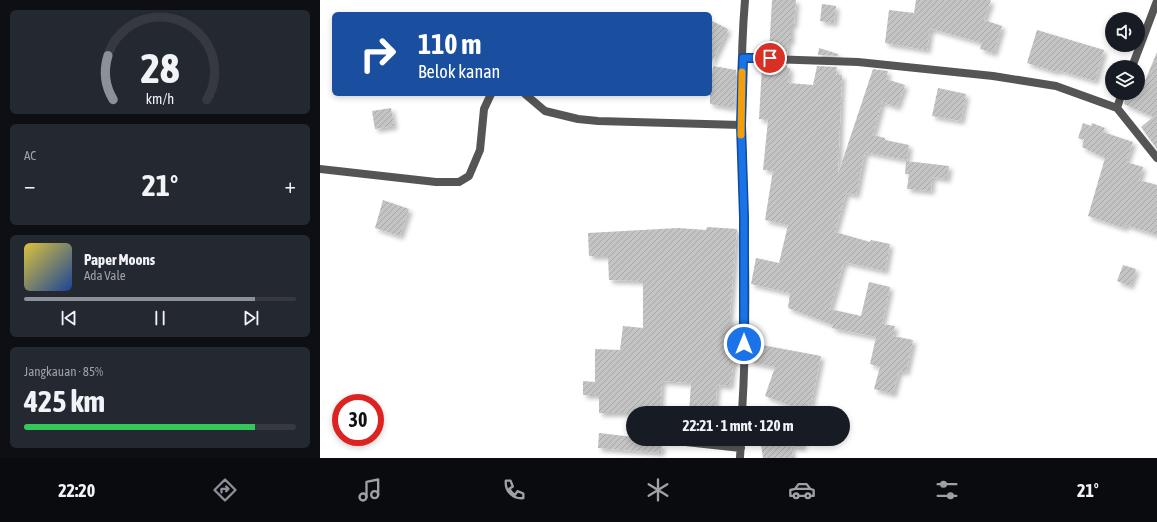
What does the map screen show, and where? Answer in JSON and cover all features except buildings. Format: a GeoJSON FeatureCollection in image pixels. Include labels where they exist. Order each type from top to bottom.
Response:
{"type":"FeatureCollection","features":[{"type":"Feature","properties":{"kind":"street"},"geometry":{"type":"LineString","coordinates":[[742,406],[744,375],[744,217],[741,125],[745,0]]}},
{"type":"Feature","properties":{"kind":"street"},"geometry":{"type":"LineString","coordinates":[[1135,60],[1157,1]]}},
{"type":"Feature","properties":{"kind":"street"},"geometry":{"type":"LineString","coordinates":[[743,58],[858,62],[993,76],[1056,86],[1117,108],[1157,158]]}},
{"type":"Feature","properties":{"kind":"street"},"geometry":{"type":"LineString","coordinates":[[320,169],[436,182],[459,182],[469,176],[480,150],[484,109],[490,96]]}},
{"type":"Feature","properties":{"kind":"street"},"geometry":{"type":"LineString","coordinates":[[527,96],[545,111],[598,122],[741,125]]}},
{"type":"Feature","properties":{"kind":"street"},"geometry":{"type":"LineString","coordinates":[[1117,108],[1120,100]]}},
{"type":"Feature","properties":{"kind":"street"},"geometry":{"type":"LineString","coordinates":[[740,458],[741,446]]}},
{"type":"Feature","properties":{"kind":"slow traffic"},"geometry":{"type":"LineString","coordinates":[[741,135],[742,72]]}},
{"type":"Feature","properties":{"kind":"route"},"geometry":{"type":"LineString","coordinates":[[744,344],[744,217],[741,125],[743,58],[770,58]]}}]}
